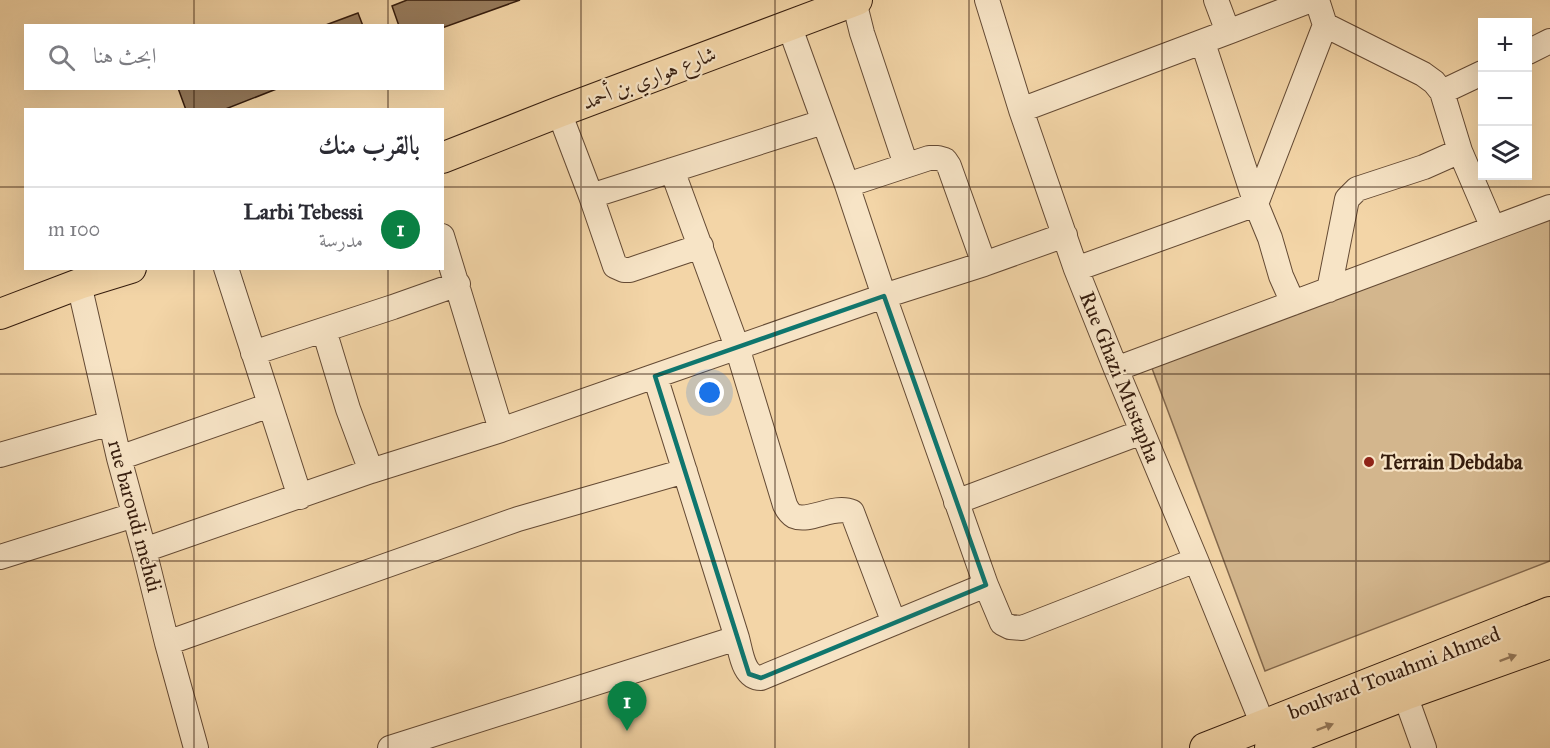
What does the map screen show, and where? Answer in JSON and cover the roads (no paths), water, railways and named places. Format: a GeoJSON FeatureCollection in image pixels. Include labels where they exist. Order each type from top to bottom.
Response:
{"type":"FeatureCollection","features":[{"type":"Feature","properties":{"kind":"main road","name":"شارع هواري بن أحمد"},"geometry":{"type":"LineString","coordinates":[[444,157],[856,1]]}},
{"type":"Feature","properties":{"kind":"main road"},"geometry":{"type":"LineString","coordinates":[[0,314],[79,284],[124,270]]}},
{"type":"Feature","properties":{"kind":"main road","name":"boulvard Touahmi Ahmed"},"geometry":{"type":"LineString","coordinates":[[1269,740],[1550,612]]}},
{"type":"Feature","properties":{"kind":"main road","name":"boulvard Touahmi Ahmed"},"geometry":{"type":"LineString","coordinates":[[1205,748],[1269,740],[1405,695],[1550,643]]}},
{"type":"Feature","properties":{"kind":"street","name":"Rue Ghazi Mustapha"},"geometry":{"type":"LineString","coordinates":[[987,0],[1021,110],[1076,269],[1269,740]]}},
{"type":"Feature","properties":{"kind":"street"},"geometry":{"type":"LineString","coordinates":[[1216,0],[1228,32]]}},
{"type":"Feature","properties":{"kind":"street"},"geometry":{"type":"LineString","coordinates":[[1021,110],[1203,43],[1311,0]]}},
{"type":"Feature","properties":{"kind":"street"},"geometry":{"type":"LineString","coordinates":[[1076,269],[1256,204],[1325,25],[1317,0]]}},
{"type":"Feature","properties":{"kind":"street"},"geometry":{"type":"LineString","coordinates":[[856,1],[862,33],[906,165]]}},
{"type":"Feature","properties":{"kind":"street"},"geometry":{"type":"LineString","coordinates":[[789,25],[847,185],[956,502],[1002,623],[1010,627],[1022,628],[1196,560]]}},
{"type":"Feature","properties":{"kind":"street"},"geometry":{"type":"LineString","coordinates":[[1325,25],[1423,74],[1434,82],[1442,92],[1460,151],[1492,228]]}},
{"type":"Feature","properties":{"kind":"street"},"geometry":{"type":"LineString","coordinates":[[1532,50],[1550,41]]}},
{"type":"Feature","properties":{"kind":"street"},"geometry":{"type":"LineString","coordinates":[[1203,43],[1256,204],[1293,303]]}},
{"type":"Feature","properties":{"kind":"street"},"geometry":{"type":"LineString","coordinates":[[1442,92],[1478,75]]}},
{"type":"Feature","properties":{"kind":"street"},"geometry":{"type":"LineString","coordinates":[[559,112],[615,266],[619,269],[630,270],[700,246]]}},
{"type":"Feature","properties":{"kind":"street"},"geometry":{"type":"LineString","coordinates":[[591,196],[823,122]]}},
{"type":"Feature","properties":{"kind":"street"},"geometry":{"type":"LineString","coordinates":[[1329,290],[1343,214],[1347,199],[1351,194],[1357,189],[1424,167],[1460,151]]}},
{"type":"Feature","properties":{"kind":"street"},"geometry":{"type":"LineString","coordinates":[[847,185],[929,158],[945,160],[954,176],[984,264]]}},
{"type":"Feature","properties":{"kind":"street"},"geometry":{"type":"LineString","coordinates":[[672,170],[737,347],[785,505],[794,516],[804,518],[843,509],[852,512],[894,623]]}},
{"type":"Feature","properties":{"kind":"street"},"geometry":{"type":"LineString","coordinates":[[1116,369],[1550,207]]}},
{"type":"Feature","properties":{"kind":"street"},"geometry":{"type":"LineString","coordinates":[[144,550],[371,471],[501,430],[1065,234]]}},
{"type":"Feature","properties":{"kind":"street"},"geometry":{"type":"LineString","coordinates":[[444,242],[501,430]]}},
{"type":"Feature","properties":{"kind":"street"},"geometry":{"type":"LineString","coordinates":[[227,270],[300,497]]}},
{"type":"Feature","properties":{"kind":"street","name":"rue baroudi mehdi"},"geometry":{"type":"LineString","coordinates":[[79,284],[119,458],[196,748]]}},
{"type":"Feature","properties":{"kind":"street"},"geometry":{"type":"LineString","coordinates":[[254,353],[458,284]]}},
{"type":"Feature","properties":{"kind":"street"},"geometry":{"type":"LineString","coordinates":[[324,330],[348,409],[371,471]]}},
{"type":"Feature","properties":{"kind":"street"},"geometry":{"type":"LineString","coordinates":[[655,376],[749,674],[761,678],[986,585]]}},
{"type":"Feature","properties":{"kind":"street"},"geometry":{"type":"LineString","coordinates":[[119,458],[270,405]]}},
{"type":"Feature","properties":{"kind":"street"},"geometry":{"type":"LineString","coordinates":[[0,455],[111,423]]}},
{"type":"Feature","properties":{"kind":"street"},"geometry":{"type":"LineString","coordinates":[[956,502],[1142,432]]}},
{"type":"Feature","properties":{"kind":"street"},"geometry":{"type":"LineString","coordinates":[[167,643],[518,519],[685,471]]}},
{"type":"Feature","properties":{"kind":"street"},"geometry":{"type":"LineString","coordinates":[[0,556],[134,515]]}},
{"type":"Feature","properties":{"kind":"street"},"geometry":{"type":"LineString","coordinates":[[390,748],[737,638]]}},
{"type":"Feature","properties":{"kind":"street"},"geometry":{"type":"LineString","coordinates":[[1405,695],[1424,748]]}},
{"type":"Feature","properties":{"kind":"place","name":"Terrain Debdaba"},"geometry":{"type":"Point","coordinates":[1369,462]}},
{"type":"Feature","properties":{"kind":"place","name":"Larbi Tebessi"},"geometry":{"type":"Point","coordinates":[627,731]}}]}
